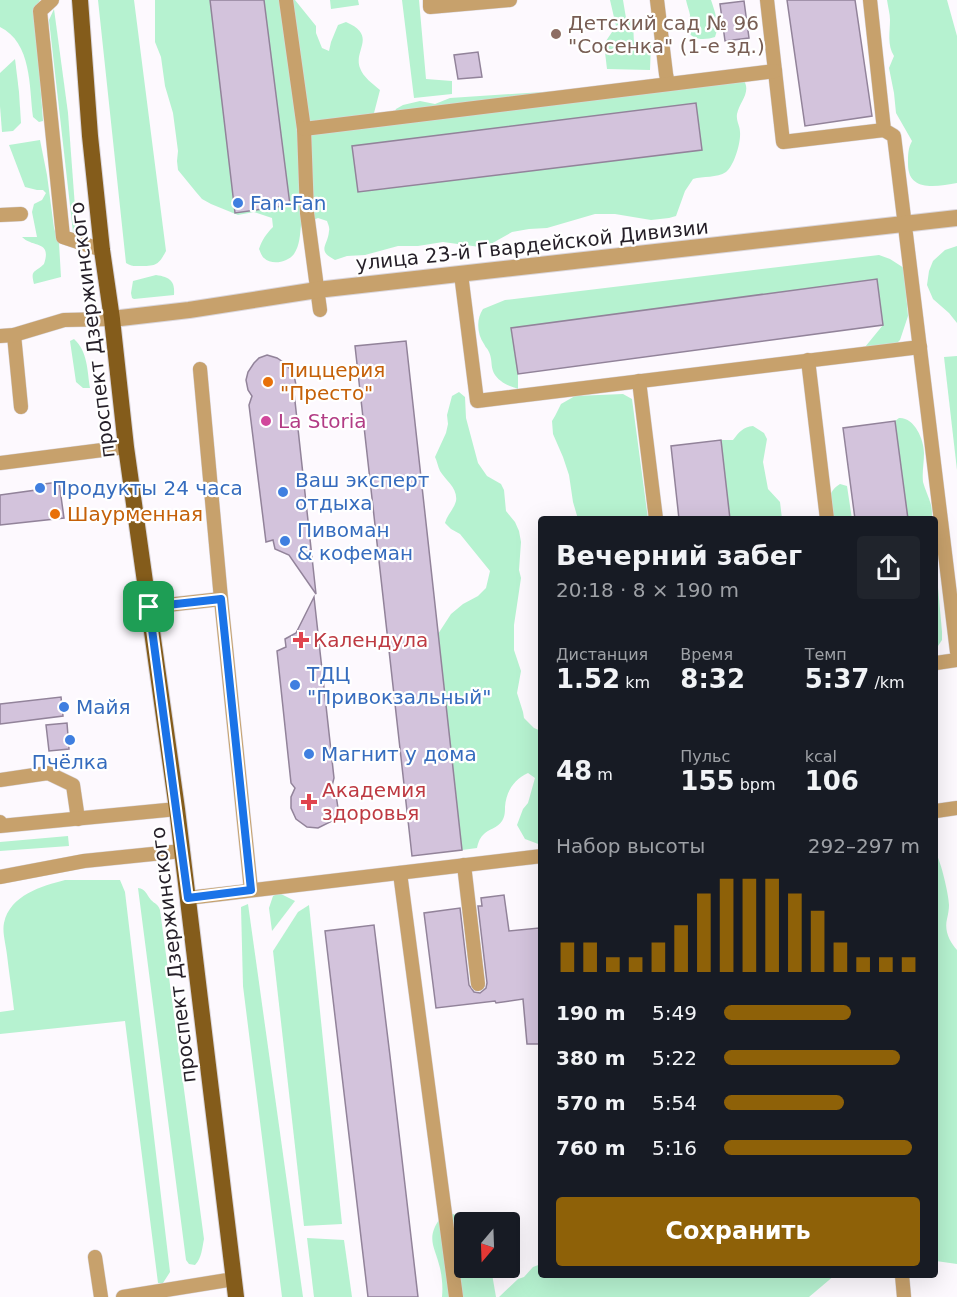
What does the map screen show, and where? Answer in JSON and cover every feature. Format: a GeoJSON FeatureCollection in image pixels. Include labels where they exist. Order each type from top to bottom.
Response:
{"type":"FeatureCollection","features":[{"type":"Feature","properties":{"kind":"main road","name":"проспект Дзержинского"},"geometry":{"type":"LineString","coordinates":[[80,0],[90,136],[102,250],[126,447],[177,809],[236,1297]]}},
{"type":"Feature","properties":{"kind":"street","name":"улица 23-й Гвардейской Дивизии"},"geometry":{"type":"LineString","coordinates":[[112,319],[189,310],[317,290],[957,218]]}},
{"type":"Feature","properties":{"kind":"lane"},"geometry":{"type":"LineString","coordinates":[[52,0],[40,11],[63,237],[102,250]]}},
{"type":"Feature","properties":{"kind":"lane"},"geometry":{"type":"LineString","coordinates":[[286,0],[304,129],[308,213],[320,310]]}},
{"type":"Feature","properties":{"kind":"lane"},"geometry":{"type":"LineString","coordinates":[[430,0],[430,8],[510,0]]}},
{"type":"Feature","properties":{"kind":"lane"},"geometry":{"type":"LineString","coordinates":[[657,0],[668,84]]}},
{"type":"Feature","properties":{"kind":"lane"},"geometry":{"type":"LineString","coordinates":[[767,0],[783,142],[884,130],[894,136],[957,652]]}},
{"type":"Feature","properties":{"kind":"lane"},"geometry":{"type":"LineString","coordinates":[[870,0],[884,130]]}},
{"type":"Feature","properties":{"kind":"lane"},"geometry":{"type":"LineString","coordinates":[[304,129],[775,71]]}},
{"type":"Feature","properties":{"kind":"lane"},"geometry":{"type":"LineString","coordinates":[[0,215],[21,214]]}},
{"type":"Feature","properties":{"kind":"lane"},"geometry":{"type":"LineString","coordinates":[[461,274],[477,401],[920,347]]}},
{"type":"Feature","properties":{"kind":"lane"},"geometry":{"type":"LineString","coordinates":[[21,407],[7,335],[64,320],[112,319]]}},
{"type":"Feature","properties":{"kind":"lane"},"geometry":{"type":"LineString","coordinates":[[808,360],[827,516]]}},
{"type":"Feature","properties":{"kind":"lane"},"geometry":{"type":"LineString","coordinates":[[200,369],[251,890]]}},
{"type":"Feature","properties":{"kind":"lane"},"geometry":{"type":"LineString","coordinates":[[639,381],[656,516]]}},
{"type":"Feature","properties":{"kind":"lane"},"geometry":{"type":"LineString","coordinates":[[0,463],[126,447]]}},
{"type":"Feature","properties":{"kind":"lane"},"geometry":{"type":"LineString","coordinates":[[149,607],[221,599]]}},
{"type":"Feature","properties":{"kind":"lane"},"geometry":{"type":"LineString","coordinates":[[938,663],[957,660]]}},
{"type":"Feature","properties":{"kind":"lane"},"geometry":{"type":"LineString","coordinates":[[0,780],[48,773],[73,785],[78,819]]}},
{"type":"Feature","properties":{"kind":"lane"},"geometry":{"type":"LineString","coordinates":[[938,810],[957,808]]}},
{"type":"Feature","properties":{"kind":"lane"},"geometry":{"type":"LineString","coordinates":[[0,822],[0,826],[177,809]]}},
{"type":"Feature","properties":{"kind":"lane"},"geometry":{"type":"LineString","coordinates":[[0,877],[84,861],[182,851]]}},
{"type":"Feature","properties":{"kind":"lane"},"geometry":{"type":"LineString","coordinates":[[188,898],[538,856]]}},
{"type":"Feature","properties":{"kind":"lane"},"geometry":{"type":"LineString","coordinates":[[464,865],[478,984]]}},
{"type":"Feature","properties":{"kind":"lane"},"geometry":{"type":"LineString","coordinates":[[400,873],[456,1297]]}},
{"type":"Feature","properties":{"kind":"lane"},"geometry":{"type":"LineString","coordinates":[[95,1257],[101,1297]]}},
{"type":"Feature","properties":{"kind":"lane"},"geometry":{"type":"LineString","coordinates":[[902,1278],[904,1297]]}},
{"type":"Feature","properties":{"kind":"lane"},"geometry":{"type":"LineString","coordinates":[[123,1297],[234,1279]]}},
{"type":"Feature","properties":{"kind":"green space"},"geometry":{"type":"Polygon","coordinates":[[[0,0],[40,0],[35,10],[43,121],[39,122],[33,117],[27,66],[18,43],[0,27],[0,0]]]}},
{"type":"Feature","properties":{"kind":"green space"},"geometry":{"type":"Polygon","coordinates":[[[98,0],[134,0],[166,251],[157,263],[151,265],[134,266],[126,263],[98,0]]]}},
{"type":"Feature","properties":{"kind":"green space"},"geometry":{"type":"Polygon","coordinates":[[[155,0],[295,0],[316,26],[316,33],[322,48],[329,51],[338,25],[346,22],[356,27],[363,38],[359,55],[361,71],[380,90],[374,113],[377,119],[392,117],[396,109],[403,105],[420,101],[435,104],[450,98],[743,79],[746,92],[737,114],[740,132],[738,148],[732,165],[726,172],[693,179],[685,191],[676,216],[669,218],[651,220],[615,214],[595,214],[547,228],[512,232],[489,245],[480,247],[443,242],[398,246],[335,260],[324,250],[329,230],[327,221],[318,218],[301,225],[297,247],[291,257],[280,262],[271,262],[263,257],[259,249],[264,237],[273,227],[272,218],[254,212],[238,215],[211,204],[202,199],[178,170],[173,113],[165,86],[161,57],[155,42],[155,0]]]}},
{"type":"Feature","properties":{"kind":"green space"},"geometry":{"type":"Polygon","coordinates":[[[330,0],[358,0],[359,5],[331,9],[330,0]]]}},
{"type":"Feature","properties":{"kind":"green space"},"geometry":{"type":"Polygon","coordinates":[[[402,0],[419,0],[426,79],[452,81],[452,94],[414,98],[402,0]]]}},
{"type":"Feature","properties":{"kind":"green space"},"geometry":{"type":"Polygon","coordinates":[[[610,0],[623,0],[626,18],[633,21],[634,44],[651,44],[650,70],[607,69],[604,44],[616,26],[610,0]]]}},
{"type":"Feature","properties":{"kind":"green space"},"geometry":{"type":"Polygon","coordinates":[[[686,0],[711,0],[717,23],[715,37],[699,39],[690,34],[688,28],[690,15],[686,0]]]}},
{"type":"Feature","properties":{"kind":"green space"},"geometry":{"type":"Polygon","coordinates":[[[887,0],[947,0],[957,36],[957,183],[925,186],[913,180],[909,173],[908,155],[912,141],[896,113],[889,68],[894,56],[890,43],[887,0]]]}},
{"type":"Feature","properties":{"kind":"green space"},"geometry":{"type":"Polygon","coordinates":[[[54,9],[68,113],[77,234],[73,232],[49,20],[54,9]]]}},
{"type":"Feature","properties":{"kind":"green space"},"geometry":{"type":"Polygon","coordinates":[[[15,59],[21,123],[13,131],[2,132],[0,73],[15,59]]]}},
{"type":"Feature","properties":{"kind":"green space"},"geometry":{"type":"Polygon","coordinates":[[[40,140],[54,228],[59,243],[61,277],[34,284],[33,273],[44,264],[45,251],[22,237],[37,237],[32,212],[34,204],[42,200],[46,193],[43,190],[25,187],[9,145],[40,140]]]}},
{"type":"Feature","properties":{"kind":"green space"},"geometry":{"type":"Polygon","coordinates":[[[957,246],[957,323],[933,299],[927,285],[933,261],[945,250],[957,246]]]}},
{"type":"Feature","properties":{"kind":"green space"},"geometry":{"type":"Polygon","coordinates":[[[879,255],[904,268],[908,316],[897,343],[871,348],[865,347],[883,325],[877,279],[511,329],[518,389],[507,385],[494,374],[489,352],[479,331],[478,322],[483,309],[505,300],[879,255]]]}},
{"type":"Feature","properties":{"kind":"green space"},"geometry":{"type":"Polygon","coordinates":[[[156,275],[171,281],[174,286],[174,295],[132,298],[133,281],[156,275]]]}},
{"type":"Feature","properties":{"kind":"green space"},"geometry":{"type":"Polygon","coordinates":[[[74,339],[84,355],[90,388],[83,388],[76,382],[70,341],[74,339]]]}},
{"type":"Feature","properties":{"kind":"green space"},"geometry":{"type":"Polygon","coordinates":[[[957,356],[957,470],[944,357],[957,356]]]}},
{"type":"Feature","properties":{"kind":"green space"},"geometry":{"type":"Polygon","coordinates":[[[459,392],[465,397],[466,418],[478,463],[487,476],[501,484],[504,490],[506,511],[519,531],[521,578],[514,625],[514,650],[521,671],[517,693],[524,718],[538,730],[538,844],[525,839],[517,825],[528,803],[535,778],[528,773],[515,782],[509,791],[504,816],[500,823],[483,835],[477,848],[462,850],[438,634],[451,614],[486,588],[490,571],[460,534],[445,523],[455,504],[456,496],[440,471],[435,457],[446,433],[447,415],[452,396],[459,392]]]}},
{"type":"Feature","properties":{"kind":"green space"},"geometry":{"type":"Polygon","coordinates":[[[623,394],[632,399],[648,516],[577,516],[569,475],[553,434],[552,421],[561,404],[575,396],[623,394]]]}},
{"type":"Feature","properties":{"kind":"green space"},"geometry":{"type":"Polygon","coordinates":[[[899,418],[909,421],[914,425],[922,441],[923,482],[931,505],[932,516],[908,516],[895,421],[899,418]]]}},
{"type":"Feature","properties":{"kind":"green space"},"geometry":{"type":"Polygon","coordinates":[[[753,426],[764,433],[767,439],[763,462],[768,489],[780,502],[782,516],[730,516],[721,440],[733,440],[746,427],[753,426]]]}},
{"type":"Feature","properties":{"kind":"green space"},"geometry":{"type":"Polygon","coordinates":[[[840,484],[847,486],[852,516],[831,516],[830,495],[840,484]]]}},
{"type":"Feature","properties":{"kind":"green space"},"geometry":{"type":"Polygon","coordinates":[[[938,587],[942,632],[942,640],[938,646],[938,587]]]}},
{"type":"Feature","properties":{"kind":"green space"},"geometry":{"type":"Polygon","coordinates":[[[68,836],[69,846],[0,851],[0,842],[68,836]]]}},
{"type":"Feature","properties":{"kind":"green space"},"geometry":{"type":"Polygon","coordinates":[[[938,858],[949,901],[947,932],[957,950],[957,1264],[938,1261],[938,858]]]}},
{"type":"Feature","properties":{"kind":"green space"},"geometry":{"type":"Polygon","coordinates":[[[65,880],[120,880],[125,892],[170,1272],[163,1283],[158,1283],[125,1021],[0,1034],[0,1012],[14,1010],[3,930],[7,913],[28,893],[65,880]]]}},
{"type":"Feature","properties":{"kind":"green space"},"geometry":{"type":"Polygon","coordinates":[[[138,888],[144,891],[160,910],[204,1239],[195,1265],[189,1264],[186,1260],[138,888]]]}},
{"type":"Feature","properties":{"kind":"green space"},"geometry":{"type":"Polygon","coordinates":[[[279,893],[295,901],[272,931],[269,908],[273,896],[279,893]]]}},
{"type":"Feature","properties":{"kind":"green space"},"geometry":{"type":"Polygon","coordinates":[[[248,904],[303,1297],[282,1297],[243,986],[241,907],[248,904]]]}},
{"type":"Feature","properties":{"kind":"green space"},"geometry":{"type":"Polygon","coordinates":[[[309,905],[342,1224],[304,1226],[273,951],[298,912],[309,905]]]}},
{"type":"Feature","properties":{"kind":"green space"},"geometry":{"type":"Polygon","coordinates":[[[454,1214],[454,1278],[493,1278],[496,1297],[442,1297],[441,1275],[432,1237],[441,1217],[454,1214]]]}},
{"type":"Feature","properties":{"kind":"green space"},"geometry":{"type":"Polygon","coordinates":[[[307,1238],[344,1240],[352,1297],[314,1297],[307,1238]]]}},
{"type":"Feature","properties":{"kind":"green space"},"geometry":{"type":"Polygon","coordinates":[[[538,1265],[538,1278],[831,1278],[809,1297],[499,1297],[538,1265]]]}},
{"type":"Feature","properties":{"kind":"building"},"geometry":{"type":"Polygon","coordinates":[[[210,0],[264,0],[290,205],[235,213],[210,0]]]}},
{"type":"Feature","properties":{"kind":"building"},"geometry":{"type":"Polygon","coordinates":[[[787,0],[855,0],[872,116],[805,126],[787,0]]]}},
{"type":"Feature","properties":{"kind":"building"},"geometry":{"type":"Polygon","coordinates":[[[744,1],[749,38],[725,41],[720,4],[744,1]]]}},
{"type":"Feature","properties":{"kind":"building"},"geometry":{"type":"Polygon","coordinates":[[[478,52],[482,77],[458,79],[454,55],[478,52]]]}},
{"type":"Feature","properties":{"kind":"building"},"geometry":{"type":"Polygon","coordinates":[[[696,103],[702,150],[358,192],[352,146],[696,103]]]}},
{"type":"Feature","properties":{"kind":"building"},"geometry":{"type":"Polygon","coordinates":[[[877,279],[883,325],[518,374],[511,328],[877,279]]]}},
{"type":"Feature","properties":{"kind":"building"},"geometry":{"type":"Polygon","coordinates":[[[406,341],[462,850],[412,856],[355,346],[406,341]]]}},
{"type":"Feature","properties":{"kind":"building"},"geometry":{"type":"Polygon","coordinates":[[[267,355],[286,364],[294,375],[316,594],[289,555],[275,549],[273,540],[266,542],[249,405],[252,396],[246,380],[254,363],[267,355]]]}},
{"type":"Feature","properties":{"kind":"building"},"geometry":{"type":"Polygon","coordinates":[[[895,421],[908,516],[855,516],[843,428],[895,421]]]}},
{"type":"Feature","properties":{"kind":"building"},"geometry":{"type":"Polygon","coordinates":[[[721,440],[730,516],[679,516],[671,446],[721,440]]]}},
{"type":"Feature","properties":{"kind":"building"},"geometry":{"type":"Polygon","coordinates":[[[59,482],[64,518],[0,525],[0,495],[36,490],[36,485],[59,482]]]}},
{"type":"Feature","properties":{"kind":"building"},"geometry":{"type":"Polygon","coordinates":[[[314,597],[334,778],[332,786],[338,808],[336,819],[318,828],[307,827],[296,819],[291,808],[291,797],[295,788],[291,783],[277,651],[286,647],[285,639],[296,633],[314,597]]]}},
{"type":"Feature","properties":{"kind":"building"},"geometry":{"type":"Polygon","coordinates":[[[61,697],[63,716],[0,724],[0,704],[61,697]]]}},
{"type":"Feature","properties":{"kind":"building"},"geometry":{"type":"Polygon","coordinates":[[[67,723],[69,749],[49,751],[46,725],[67,723]]]}},
{"type":"Feature","properties":{"kind":"building"},"geometry":{"type":"Polygon","coordinates":[[[504,895],[509,931],[538,928],[538,1044],[527,1044],[523,999],[436,1008],[424,913],[460,908],[469,985],[474,992],[480,993],[486,988],[487,983],[478,906],[482,906],[481,898],[504,895]]]}},
{"type":"Feature","properties":{"kind":"building"},"geometry":{"type":"Polygon","coordinates":[[[374,925],[418,1297],[368,1297],[325,931],[374,925]]]}},
{"type":"Feature","properties":{"kind":"place","name":"Детский сад № 96 \"Сосенка\" (1-е зд.)"},"geometry":{"type":"Point","coordinates":[556,34]}},
{"type":"Feature","properties":{"kind":"place","name":"Fan-Fan"},"geometry":{"type":"Point","coordinates":[238,203]}},
{"type":"Feature","properties":{"kind":"place","name":"Пиццерия \"Престо\""},"geometry":{"type":"Point","coordinates":[268,382]}},
{"type":"Feature","properties":{"kind":"place","name":"La Storia"},"geometry":{"type":"Point","coordinates":[266,421]}},
{"type":"Feature","properties":{"kind":"place","name":"Продукты 24 часа"},"geometry":{"type":"Point","coordinates":[40,488]}},
{"type":"Feature","properties":{"kind":"place","name":"Ваш эксперт отдыха"},"geometry":{"type":"Point","coordinates":[283,492]}},
{"type":"Feature","properties":{"kind":"place","name":"Шаурменная"},"geometry":{"type":"Point","coordinates":[55,514]}},
{"type":"Feature","properties":{"kind":"place","name":"Пивоман & кофеман"},"geometry":{"type":"Point","coordinates":[285,541]}},
{"type":"Feature","properties":{"kind":"place","name":"Календула"},"geometry":{"type":"Point","coordinates":[301,640]}},
{"type":"Feature","properties":{"kind":"place","name":"ТДЦ \"Привокзальный\""},"geometry":{"type":"Point","coordinates":[295,685]}},
{"type":"Feature","properties":{"kind":"place","name":"Майя"},"geometry":{"type":"Point","coordinates":[64,707]}},
{"type":"Feature","properties":{"kind":"place","name":"Пчёлка"},"geometry":{"type":"Point","coordinates":[70,740]}},
{"type":"Feature","properties":{"kind":"place","name":"Магнит у дома"},"geometry":{"type":"Point","coordinates":[309,754]}},
{"type":"Feature","properties":{"kind":"place","name":"Академия здоровья"},"geometry":{"type":"Point","coordinates":[309,802]}},
{"type":"Feature","properties":{"kind":"route"},"geometry":{"type":"LineString","coordinates":[[221,599],[251,890],[188,898],[149,607],[221,599]]}}]}
